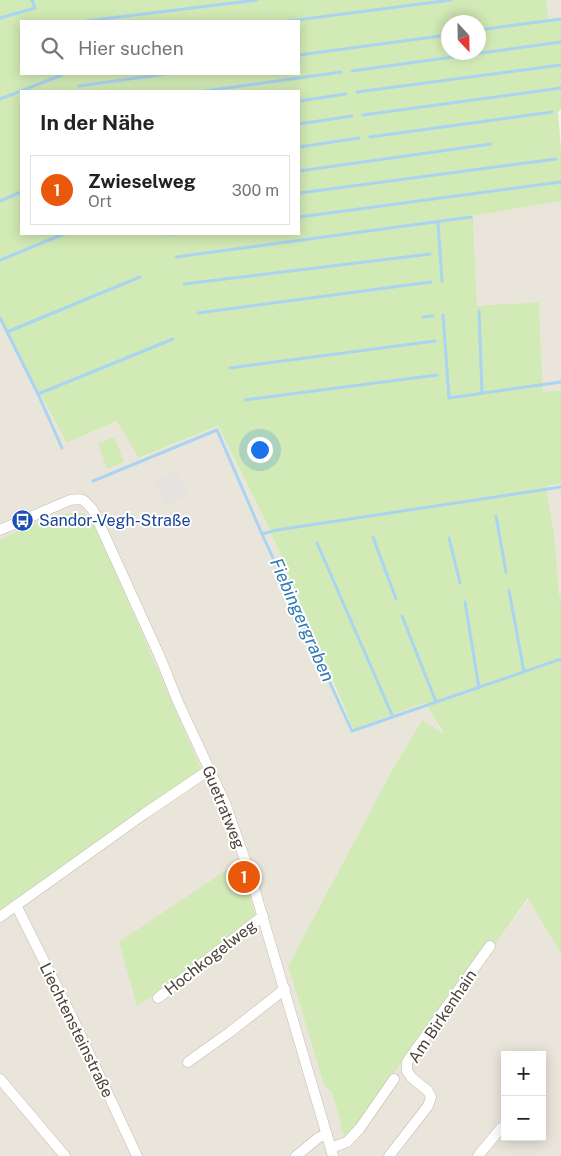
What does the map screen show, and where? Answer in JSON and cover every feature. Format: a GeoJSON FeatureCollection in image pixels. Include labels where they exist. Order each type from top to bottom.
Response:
{"type":"FeatureCollection","features":[{"type":"Feature","properties":{"kind":"street","name":"Guetratweg"},"geometry":{"type":"LineString","coordinates":[[0,530],[70,500],[81,498],[93,510],[228,810],[263,916],[332,1152]]}},
{"type":"Feature","properties":{"kind":"street"},"geometry":{"type":"LineString","coordinates":[[0,917],[209,770]]}},
{"type":"Feature","properties":{"kind":"street","name":"Liechtensteinstraße"},"geometry":{"type":"LineString","coordinates":[[16,905],[74,1021],[137,1156]]}},
{"type":"Feature","properties":{"kind":"street","name":"Hochkogelweg"},"geometry":{"type":"LineString","coordinates":[[158,998],[263,916]]}},
{"type":"Feature","properties":{"kind":"street","name":"Am Birkenhain"},"geometry":{"type":"LineString","coordinates":[[389,1156],[428,1106],[431,1098],[428,1091],[412,1078],[407,1071],[407,1062],[490,946]]}},
{"type":"Feature","properties":{"kind":"street"},"geometry":{"type":"LineString","coordinates":[[188,1062],[285,989]]}},
{"type":"Feature","properties":{"kind":"street"},"geometry":{"type":"LineString","coordinates":[[0,1079],[65,1156]]}},
{"type":"Feature","properties":{"kind":"street"},"geometry":{"type":"LineString","coordinates":[[332,1152],[347,1142],[360,1128],[394,1079]]}},
{"type":"Feature","properties":{"kind":"street"},"geometry":{"type":"LineString","coordinates":[[478,1156],[501,1128]]}},
{"type":"Feature","properties":{"kind":"street"},"geometry":{"type":"LineString","coordinates":[[296,1156],[318,1138],[327,1134]]}},
{"type":"Feature","properties":{"kind":"shaded area"},"geometry":{"type":"Polygon","coordinates":[[[546,0],[561,0],[561,17],[549,19],[546,0]]]}},
{"type":"Feature","properties":{"kind":"shaded area"},"geometry":{"type":"Polygon","coordinates":[[[561,201],[561,390],[543,392],[539,302],[477,307],[473,216],[561,201]]]}},
{"type":"Feature","properties":{"kind":"shaded area"},"geometry":{"type":"Polygon","coordinates":[[[0,322],[67,443],[118,421],[140,458],[218,426],[270,530],[352,729],[425,703],[444,735],[422,720],[390,774],[288,966],[324,1085],[332,1093],[345,1139],[363,1117],[488,941],[494,946],[529,898],[561,954],[561,1156],[0,1156],[0,911],[201,769],[70,513],[52,516],[0,539],[0,322]]]}},
{"type":"Feature","properties":{"kind":"shaded area"},"geometry":{"type":"Polygon","coordinates":[[[177,471],[188,496],[165,506],[154,480],[177,471]]]}},
{"type":"Feature","properties":{"kind":"shaded area"},"geometry":{"type":"Polygon","coordinates":[[[561,484],[561,597],[559,594],[546,486],[561,484]]]}},
{"type":"Feature","properties":{"kind":"green space"},"geometry":{"type":"Polygon","coordinates":[[[0,0],[546,0],[549,19],[561,17],[561,109],[558,112],[561,150],[561,201],[473,216],[477,306],[539,302],[543,392],[561,390],[561,484],[546,486],[554,536],[559,594],[561,597],[561,954],[528,898],[494,946],[487,942],[345,1140],[332,1093],[324,1085],[288,966],[390,774],[422,720],[444,734],[425,703],[353,729],[270,530],[218,426],[139,458],[117,421],[67,443],[0,322],[0,0]]]}},
{"type":"Feature","properties":{"kind":"green space"},"geometry":{"type":"Polygon","coordinates":[[[114,437],[124,462],[107,469],[98,443],[114,437]]]}},
{"type":"Feature","properties":{"kind":"green space"},"geometry":{"type":"Polygon","coordinates":[[[84,513],[92,519],[201,769],[0,911],[0,539],[52,516],[84,513]]]}},
{"type":"Feature","properties":{"kind":"green space"},"geometry":{"type":"Polygon","coordinates":[[[237,863],[256,916],[161,990],[137,1006],[119,942],[237,863]]]}},
{"type":"Feature","properties":{"kind":"waterway"},"geometry":{"type":"LineString","coordinates":[[0,18],[35,8],[32,0]]}},
{"type":"Feature","properties":{"kind":"waterway"},"geometry":{"type":"LineString","coordinates":[[94,20],[257,0]]}},
{"type":"Feature","properties":{"kind":"waterway"},"geometry":{"type":"LineString","coordinates":[[297,20],[451,0]]}},
{"type":"Feature","properties":{"kind":"waterway"},"geometry":{"type":"LineString","coordinates":[[486,29],[561,19]]}},
{"type":"Feature","properties":{"kind":"waterway"},"geometry":{"type":"LineString","coordinates":[[300,55],[441,36]]}},
{"type":"Feature","properties":{"kind":"waterway"},"geometry":{"type":"LineString","coordinates":[[352,71],[561,42]]}},
{"type":"Feature","properties":{"kind":"waterway"},"geometry":{"type":"LineString","coordinates":[[357,92],[561,65]]}},
{"type":"Feature","properties":{"kind":"waterway"},"geometry":{"type":"LineString","coordinates":[[212,90],[341,72]]}},
{"type":"Feature","properties":{"kind":"waterway"},"geometry":{"type":"LineString","coordinates":[[23,90],[62,75]]}},
{"type":"Feature","properties":{"kind":"waterway"},"geometry":{"type":"LineString","coordinates":[[79,86],[158,75]]}},
{"type":"Feature","properties":{"kind":"waterway"},"geometry":{"type":"LineString","coordinates":[[363,115],[561,88]]}},
{"type":"Feature","properties":{"kind":"waterway"},"geometry":{"type":"LineString","coordinates":[[0,99],[20,91]]}},
{"type":"Feature","properties":{"kind":"waterway"},"geometry":{"type":"LineString","coordinates":[[300,101],[346,94]]}},
{"type":"Feature","properties":{"kind":"waterway"},"geometry":{"type":"LineString","coordinates":[[370,137],[552,112]]}},
{"type":"Feature","properties":{"kind":"waterway"},"geometry":{"type":"LineString","coordinates":[[300,124],[352,116]]}},
{"type":"Feature","properties":{"kind":"waterway"},"geometry":{"type":"LineString","coordinates":[[300,147],[359,138]]}},
{"type":"Feature","properties":{"kind":"waterway"},"geometry":{"type":"LineString","coordinates":[[300,171],[491,144]]}},
{"type":"Feature","properties":{"kind":"waterway"},"geometry":{"type":"LineString","coordinates":[[300,193],[556,159]]}},
{"type":"Feature","properties":{"kind":"waterway"},"geometry":{"type":"LineString","coordinates":[[300,217],[561,182]]}},
{"type":"Feature","properties":{"kind":"waterway"},"geometry":{"type":"LineString","coordinates":[[0,201],[20,192]]}},
{"type":"Feature","properties":{"kind":"waterway"},"geometry":{"type":"LineString","coordinates":[[176,257],[471,217]]}},
{"type":"Feature","properties":{"kind":"waterway"},"geometry":{"type":"LineString","coordinates":[[438,222],[442,281]]}},
{"type":"Feature","properties":{"kind":"waterway"},"geometry":{"type":"LineString","coordinates":[[0,260],[62,235]]}},
{"type":"Feature","properties":{"kind":"waterway"},"geometry":{"type":"LineString","coordinates":[[184,284],[430,254]]}},
{"type":"Feature","properties":{"kind":"waterway"},"geometry":{"type":"LineString","coordinates":[[7,332],[140,277]]}},
{"type":"Feature","properties":{"kind":"waterway"},"geometry":{"type":"LineString","coordinates":[[198,313],[431,282]]}},
{"type":"Feature","properties":{"kind":"waterway"},"geometry":{"type":"LineString","coordinates":[[479,311],[482,393]]}},
{"type":"Feature","properties":{"kind":"waterway"},"geometry":{"type":"LineString","coordinates":[[443,315],[449,398],[561,382]]}},
{"type":"Feature","properties":{"kind":"waterway"},"geometry":{"type":"LineString","coordinates":[[423,317],[433,316]]}},
{"type":"Feature","properties":{"kind":"waterway","name":"Fiebingergraben"},"geometry":{"type":"LineString","coordinates":[[0,318],[38,394],[62,448]]}},
{"type":"Feature","properties":{"kind":"waterway"},"geometry":{"type":"LineString","coordinates":[[38,394],[173,339]]}},
{"type":"Feature","properties":{"kind":"waterway"},"geometry":{"type":"LineString","coordinates":[[230,368],[435,341]]}},
{"type":"Feature","properties":{"kind":"waterway"},"geometry":{"type":"LineString","coordinates":[[245,400],[437,375]]}},
{"type":"Feature","properties":{"kind":"waterway","name":"Fiebingergraben"},"geometry":{"type":"LineString","coordinates":[[93,481],[217,430],[262,534],[352,731],[561,659]]}},
{"type":"Feature","properties":{"kind":"waterway"},"geometry":{"type":"LineString","coordinates":[[262,534],[277,530],[561,487]]}},
{"type":"Feature","properties":{"kind":"waterway"},"geometry":{"type":"LineString","coordinates":[[496,516],[506,572]]}},
{"type":"Feature","properties":{"kind":"waterway"},"geometry":{"type":"LineString","coordinates":[[373,537],[396,599]]}},
{"type":"Feature","properties":{"kind":"waterway"},"geometry":{"type":"LineString","coordinates":[[449,538],[460,583]]}},
{"type":"Feature","properties":{"kind":"waterway"},"geometry":{"type":"LineString","coordinates":[[317,543],[393,717]]}},
{"type":"Feature","properties":{"kind":"waterway"},"geometry":{"type":"LineString","coordinates":[[509,590],[524,672]]}},
{"type":"Feature","properties":{"kind":"waterway"},"geometry":{"type":"LineString","coordinates":[[465,602],[479,688]]}},
{"type":"Feature","properties":{"kind":"waterway"},"geometry":{"type":"LineString","coordinates":[[402,616],[436,702]]}},
{"type":"Feature","properties":{"kind":"place","name":"Sandor-Vegh-Straße"},"geometry":{"type":"Point","coordinates":[23,520]}},
{"type":"Feature","properties":{"kind":"place","name":"Zwieselweg"},"geometry":{"type":"Point","coordinates":[244,877]}}]}
